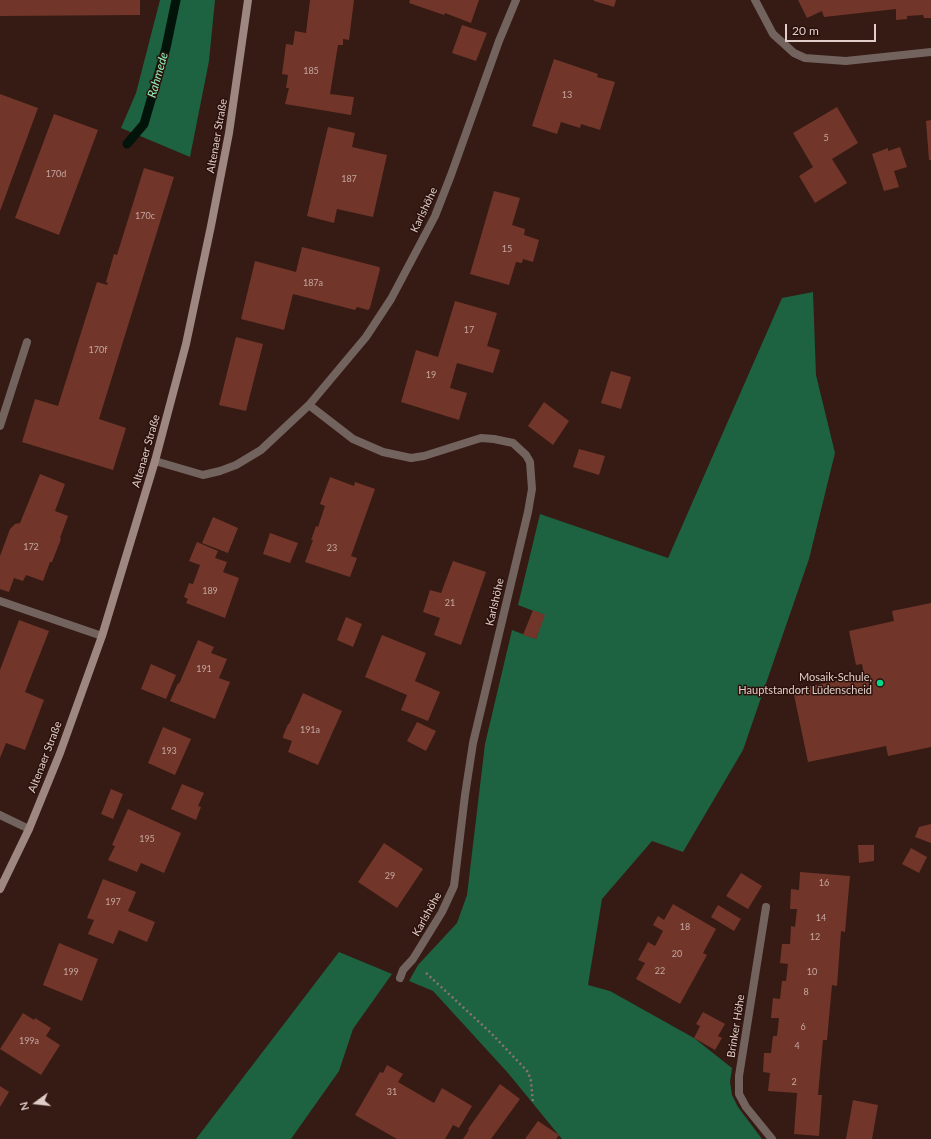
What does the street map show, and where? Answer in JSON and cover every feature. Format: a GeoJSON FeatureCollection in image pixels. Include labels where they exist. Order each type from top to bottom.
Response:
{"type":"FeatureCollection","features":[{"type":"Feature","properties":{"kind":"main road","name":"Altenaer Straße"},"geometry":{"type":"LineString","coordinates":[[0,889],[29,829],[60,753],[102,636],[155,461],[186,344],[210,234],[229,133],[248,0]]}},
{"type":"Feature","properties":{"kind":"street","name":"Karlshöhe"},"geometry":{"type":"LineString","coordinates":[[155,461],[202,475],[236,465],[261,450],[309,405],[366,337],[391,299],[436,216],[499,41],[516,0]]}},
{"type":"Feature","properties":{"kind":"street"},"geometry":{"type":"LineString","coordinates":[[755,0],[773,34],[794,53],[805,58],[846,61],[931,52]]}},
{"type":"Feature","properties":{"kind":"street"},"geometry":{"type":"LineString","coordinates":[[0,426],[27,342]]}},
{"type":"Feature","properties":{"kind":"street","name":"Karlshöhe"},"geometry":{"type":"LineString","coordinates":[[309,405],[353,439],[384,452],[411,458],[424,456],[481,438],[513,443],[526,455],[530,462],[532,489],[528,512],[473,743],[454,886],[442,912],[414,959],[403,970],[400,978]]}},
{"type":"Feature","properties":{"kind":"street"},"geometry":{"type":"LineString","coordinates":[[0,601],[102,636]]}},
{"type":"Feature","properties":{"kind":"street"},"geometry":{"type":"LineString","coordinates":[[0,815],[29,829]]}},
{"type":"Feature","properties":{"kind":"street","name":"Brinker Höhe"},"geometry":{"type":"LineString","coordinates":[[766,907],[739,1076],[739,1094],[746,1107],[772,1139]]}},
{"type":"Feature","properties":{"kind":"path"},"geometry":{"type":"LineString","coordinates":[[414,959],[441,987],[491,1033],[528,1072],[531,1081],[533,1103]]}},
{"type":"Feature","properties":{"kind":"green space"},"geometry":{"type":"Polygon","coordinates":[[[160,0],[215,0],[209,61],[190,157],[121,128],[136,93],[160,0]]]}},
{"type":"Feature","properties":{"kind":"green space"},"geometry":{"type":"Polygon","coordinates":[[[813,292],[816,375],[835,453],[809,559],[743,750],[683,852],[652,841],[602,899],[588,985],[610,991],[694,1038],[732,1068],[730,1082],[732,1095],[738,1107],[762,1139],[562,1139],[508,1073],[433,991],[409,981],[418,965],[457,923],[467,895],[485,744],[512,630],[536,639],[544,615],[518,605],[540,514],[668,558],[782,298],[813,292]]]}},
{"type":"Feature","properties":{"kind":"green space"},"geometry":{"type":"Polygon","coordinates":[[[339,952],[392,974],[353,1029],[339,1071],[291,1139],[196,1139],[339,952]]]}},
{"type":"Feature","properties":{"kind":"building"},"geometry":{"type":"Polygon","coordinates":[[[0,0],[140,0],[140,15],[0,16],[0,0]]]}},
{"type":"Feature","properties":{"kind":"building"},"geometry":{"type":"Polygon","coordinates":[[[310,0],[354,0],[349,40],[343,39],[343,45],[338,45],[330,94],[354,97],[351,115],[285,104],[289,88],[286,88],[288,75],[282,74],[286,44],[293,45],[295,31],[306,33],[310,0]]]}},
{"type":"Feature","properties":{"kind":"building"},"geometry":{"type":"Polygon","coordinates":[[[410,0],[479,0],[471,23],[445,13],[444,15],[409,3],[410,0]]]}},
{"type":"Feature","properties":{"kind":"building"},"geometry":{"type":"Polygon","coordinates":[[[594,0],[616,0],[614,7],[594,0]]]}},
{"type":"Feature","properties":{"kind":"building"},"geometry":{"type":"Polygon","coordinates":[[[798,0],[931,0],[931,18],[924,18],[923,15],[907,16],[907,19],[896,20],[896,9],[824,17],[822,11],[807,18],[798,0]]]}},
{"type":"Feature","properties":{"kind":"building"},"geometry":{"type":"Polygon","coordinates":[[[462,25],[487,33],[476,61],[452,53],[462,25]]]}},
{"type":"Feature","properties":{"kind":"building"},"geometry":{"type":"Polygon","coordinates":[[[554,59],[598,74],[597,77],[615,82],[600,130],[581,124],[580,128],[561,122],[557,134],[532,126],[554,59]]]}},
{"type":"Feature","properties":{"kind":"building"},"geometry":{"type":"Polygon","coordinates":[[[0,94],[38,108],[0,211],[0,94]]]}},
{"type":"Feature","properties":{"kind":"building"},"geometry":{"type":"Polygon","coordinates":[[[837,107],[858,143],[832,159],[847,183],[815,203],[799,176],[813,167],[793,133],[837,107]]]}},
{"type":"Feature","properties":{"kind":"building"},"geometry":{"type":"Polygon","coordinates":[[[54,114],[98,130],[59,235],[15,218],[54,114]]]}},
{"type":"Feature","properties":{"kind":"building"},"geometry":{"type":"Polygon","coordinates":[[[931,120],[931,160],[929,160],[926,121],[931,120]]]}},
{"type":"Feature","properties":{"kind":"building"},"geometry":{"type":"Polygon","coordinates":[[[328,127],[355,133],[352,147],[387,155],[373,217],[337,209],[334,223],[307,216],[328,127]]]}},
{"type":"Feature","properties":{"kind":"building"},"geometry":{"type":"Polygon","coordinates":[[[900,147],[907,167],[894,171],[899,187],[884,191],[872,154],[888,148],[888,151],[900,147]]]}},
{"type":"Feature","properties":{"kind":"building"},"geometry":{"type":"Polygon","coordinates":[[[144,168],[174,177],[99,419],[126,428],[113,470],[22,442],[35,399],[58,406],[97,282],[107,285],[108,283],[106,282],[114,254],[117,255],[144,168]]]}},
{"type":"Feature","properties":{"kind":"building"},"geometry":{"type":"Polygon","coordinates":[[[494,191],[520,198],[512,225],[525,229],[524,235],[539,240],[533,262],[523,259],[522,263],[516,262],[509,285],[470,274],[494,191]]]}},
{"type":"Feature","properties":{"kind":"building"},"geometry":{"type":"Polygon","coordinates":[[[302,247],[379,267],[380,269],[370,308],[368,310],[357,307],[355,310],[293,294],[284,330],[241,319],[255,261],[296,272],[302,247]]]}},
{"type":"Feature","properties":{"kind":"building"},"geometry":{"type":"Polygon","coordinates":[[[455,301],[497,313],[487,346],[500,350],[493,373],[457,363],[450,388],[467,393],[459,420],[401,402],[416,350],[438,357],[455,301]]]}},
{"type":"Feature","properties":{"kind":"building"},"geometry":{"type":"Polygon","coordinates":[[[236,337],[263,344],[246,411],[219,405],[236,337]]]}},
{"type":"Feature","properties":{"kind":"building"},"geometry":{"type":"Polygon","coordinates":[[[611,371],[631,377],[621,409],[601,403],[611,371]]]}},
{"type":"Feature","properties":{"kind":"building"},"geometry":{"type":"Polygon","coordinates":[[[544,402],[569,421],[553,445],[528,426],[544,402]]]}},
{"type":"Feature","properties":{"kind":"building"},"geometry":{"type":"Polygon","coordinates":[[[579,449],[605,456],[599,475],[573,467],[579,449]]]}},
{"type":"Feature","properties":{"kind":"building"},"geometry":{"type":"Polygon","coordinates":[[[40,474],[65,484],[55,511],[68,516],[60,538],[61,539],[43,581],[26,575],[23,581],[14,578],[9,592],[0,589],[0,556],[10,529],[15,524],[20,523],[40,474]]]}},
{"type":"Feature","properties":{"kind":"building"},"geometry":{"type":"Polygon","coordinates":[[[330,477],[354,486],[355,482],[375,489],[351,556],[357,558],[350,577],[305,562],[313,540],[311,540],[316,526],[318,527],[325,506],[320,504],[330,477]]]}},
{"type":"Feature","properties":{"kind":"building"},"geometry":{"type":"Polygon","coordinates":[[[213,517],[238,528],[228,553],[202,543],[213,517]]]}},
{"type":"Feature","properties":{"kind":"building"},"geometry":{"type":"Polygon","coordinates":[[[270,533],[298,543],[290,563],[263,554],[270,533]]]}},
{"type":"Feature","properties":{"kind":"building"},"geometry":{"type":"Polygon","coordinates":[[[197,542],[218,551],[215,558],[227,562],[223,572],[239,578],[225,618],[186,603],[188,599],[184,597],[189,583],[193,584],[200,565],[189,561],[197,542]]]}},
{"type":"Feature","properties":{"kind":"building"},"geometry":{"type":"Polygon","coordinates":[[[453,561],[486,572],[461,645],[434,635],[440,618],[423,612],[430,590],[441,593],[453,561]]]}},
{"type":"Feature","properties":{"kind":"building","name":"Mosaik-Schule, Hauptstandort Lüdenscheid"},"geometry":{"type":"Polygon","coordinates":[[[931,603],[931,747],[888,756],[886,746],[808,762],[793,690],[864,675],[862,664],[856,665],[849,631],[894,621],[892,611],[931,603]]]}},
{"type":"Feature","properties":{"kind":"building"},"geometry":{"type":"Polygon","coordinates":[[[533,610],[545,615],[536,639],[523,635],[533,610]]]}},
{"type":"Feature","properties":{"kind":"building"},"geometry":{"type":"Polygon","coordinates":[[[346,617],[362,624],[353,647],[337,640],[346,617]]]}},
{"type":"Feature","properties":{"kind":"building"},"geometry":{"type":"Polygon","coordinates":[[[19,620],[49,631],[25,692],[44,700],[25,750],[6,743],[0,758],[0,670],[19,620]]]}},
{"type":"Feature","properties":{"kind":"building"},"geometry":{"type":"Polygon","coordinates":[[[382,635],[426,653],[415,681],[440,692],[428,721],[401,710],[407,695],[365,677],[382,635]]]}},
{"type":"Feature","properties":{"kind":"building"},"geometry":{"type":"Polygon","coordinates":[[[198,640],[214,647],[211,653],[227,659],[219,678],[230,682],[215,719],[170,701],[198,640]]]}},
{"type":"Feature","properties":{"kind":"building"},"geometry":{"type":"Polygon","coordinates":[[[151,664],[176,675],[166,699],[141,689],[151,664]]]}},
{"type":"Feature","properties":{"kind":"building"},"geometry":{"type":"Polygon","coordinates":[[[303,693],[342,711],[318,765],[288,752],[292,741],[283,738],[303,693]]]}},
{"type":"Feature","properties":{"kind":"building"},"geometry":{"type":"Polygon","coordinates":[[[417,722],[436,731],[426,751],[407,741],[417,722]]]}},
{"type":"Feature","properties":{"kind":"building"},"geometry":{"type":"Polygon","coordinates":[[[163,727],[191,739],[175,775],[148,763],[163,727]]]}},
{"type":"Feature","properties":{"kind":"building"},"geometry":{"type":"Polygon","coordinates":[[[182,784],[204,793],[198,806],[201,807],[196,820],[171,809],[182,784]]]}},
{"type":"Feature","properties":{"kind":"building"},"geometry":{"type":"Polygon","coordinates":[[[111,789],[123,794],[113,819],[101,814],[111,789]]]}},
{"type":"Feature","properties":{"kind":"building"},"geometry":{"type":"Polygon","coordinates":[[[128,809],[181,833],[164,873],[141,863],[137,872],[108,860],[115,846],[112,845],[128,809]]]}},
{"type":"Feature","properties":{"kind":"building"},"geometry":{"type":"Polygon","coordinates":[[[931,824],[931,843],[915,837],[919,827],[931,824]]]}},
{"type":"Feature","properties":{"kind":"building"},"geometry":{"type":"Polygon","coordinates":[[[384,843],[423,869],[397,908],[358,882],[384,843]]]}},
{"type":"Feature","properties":{"kind":"building"},"geometry":{"type":"Polygon","coordinates":[[[858,845],[874,845],[874,861],[859,863],[858,845]]]}},
{"type":"Feature","properties":{"kind":"building"},"geometry":{"type":"Polygon","coordinates":[[[911,848],[927,857],[919,873],[902,864],[911,848]]]}},
{"type":"Feature","properties":{"kind":"building"},"geometry":{"type":"Polygon","coordinates":[[[800,872],[850,876],[845,932],[841,931],[837,986],[832,985],[827,1040],[823,1040],[818,1095],[822,1095],[819,1136],[794,1134],[797,1093],[768,1091],[770,1073],[763,1072],[764,1053],[771,1053],[773,1036],[777,1036],[779,1018],[771,1018],[773,998],[780,999],[782,981],[786,981],[788,964],[780,963],[782,944],[790,944],[791,926],[795,927],[797,909],[790,909],[791,889],[799,890],[800,872]]]}},
{"type":"Feature","properties":{"kind":"building"},"geometry":{"type":"Polygon","coordinates":[[[741,873],[762,886],[748,909],[726,896],[741,873]]]}},
{"type":"Feature","properties":{"kind":"building"},"geometry":{"type":"Polygon","coordinates":[[[103,879],[136,892],[128,911],[155,922],[147,942],[119,930],[113,944],[88,934],[94,920],[87,918],[103,879]]]}},
{"type":"Feature","properties":{"kind":"building"},"geometry":{"type":"Polygon","coordinates":[[[673,904],[716,929],[703,953],[707,955],[680,1004],[636,979],[645,963],[638,960],[648,942],[655,946],[663,931],[653,925],[658,916],[664,920],[673,904]]]}},
{"type":"Feature","properties":{"kind":"building"},"geometry":{"type":"Polygon","coordinates":[[[718,905],[741,919],[734,931],[711,917],[718,905]]]}},
{"type":"Feature","properties":{"kind":"building"},"geometry":{"type":"Polygon","coordinates":[[[59,943],[98,959],[82,1001],[43,985],[59,943]]]}},
{"type":"Feature","properties":{"kind":"building"},"geometry":{"type":"Polygon","coordinates":[[[703,1012],[725,1024],[718,1036],[722,1038],[715,1050],[694,1038],[700,1026],[696,1024],[703,1012]]]}},
{"type":"Feature","properties":{"kind":"building"},"geometry":{"type":"Polygon","coordinates":[[[23,1013],[34,1020],[35,1018],[51,1028],[46,1036],[60,1045],[41,1075],[0,1049],[23,1013]]]}},
{"type":"Feature","properties":{"kind":"building"},"geometry":{"type":"Polygon","coordinates":[[[387,1065],[403,1074],[398,1082],[434,1103],[442,1088],[472,1106],[459,1128],[453,1125],[445,1139],[397,1139],[355,1115],[380,1072],[383,1073],[387,1065]]]}},
{"type":"Feature","properties":{"kind":"building"},"geometry":{"type":"Polygon","coordinates":[[[500,1084],[520,1099],[491,1139],[463,1139],[469,1130],[468,1129],[500,1084]]]}},
{"type":"Feature","properties":{"kind":"building"},"geometry":{"type":"Polygon","coordinates":[[[0,1086],[9,1092],[0,1107],[0,1086]]]}},
{"type":"Feature","properties":{"kind":"building"},"geometry":{"type":"Polygon","coordinates":[[[853,1100],[878,1105],[872,1139],[846,1139],[853,1100]]]}},
{"type":"Feature","properties":{"kind":"building"},"geometry":{"type":"Polygon","coordinates":[[[538,1121],[559,1135],[556,1139],[525,1139],[538,1121]]]}},
{"type":"Feature","properties":{"kind":"waterway","name":"Rahmede"},"geometry":{"type":"LineString","coordinates":[[127,144],[144,124],[166,48],[176,0]]}},
{"type":"Feature","properties":{"kind":"place","name":"Mosaik-Schule, Hauptstandort Lüdenscheid"},"geometry":{"type":"Point","coordinates":[880,683]}}]}
